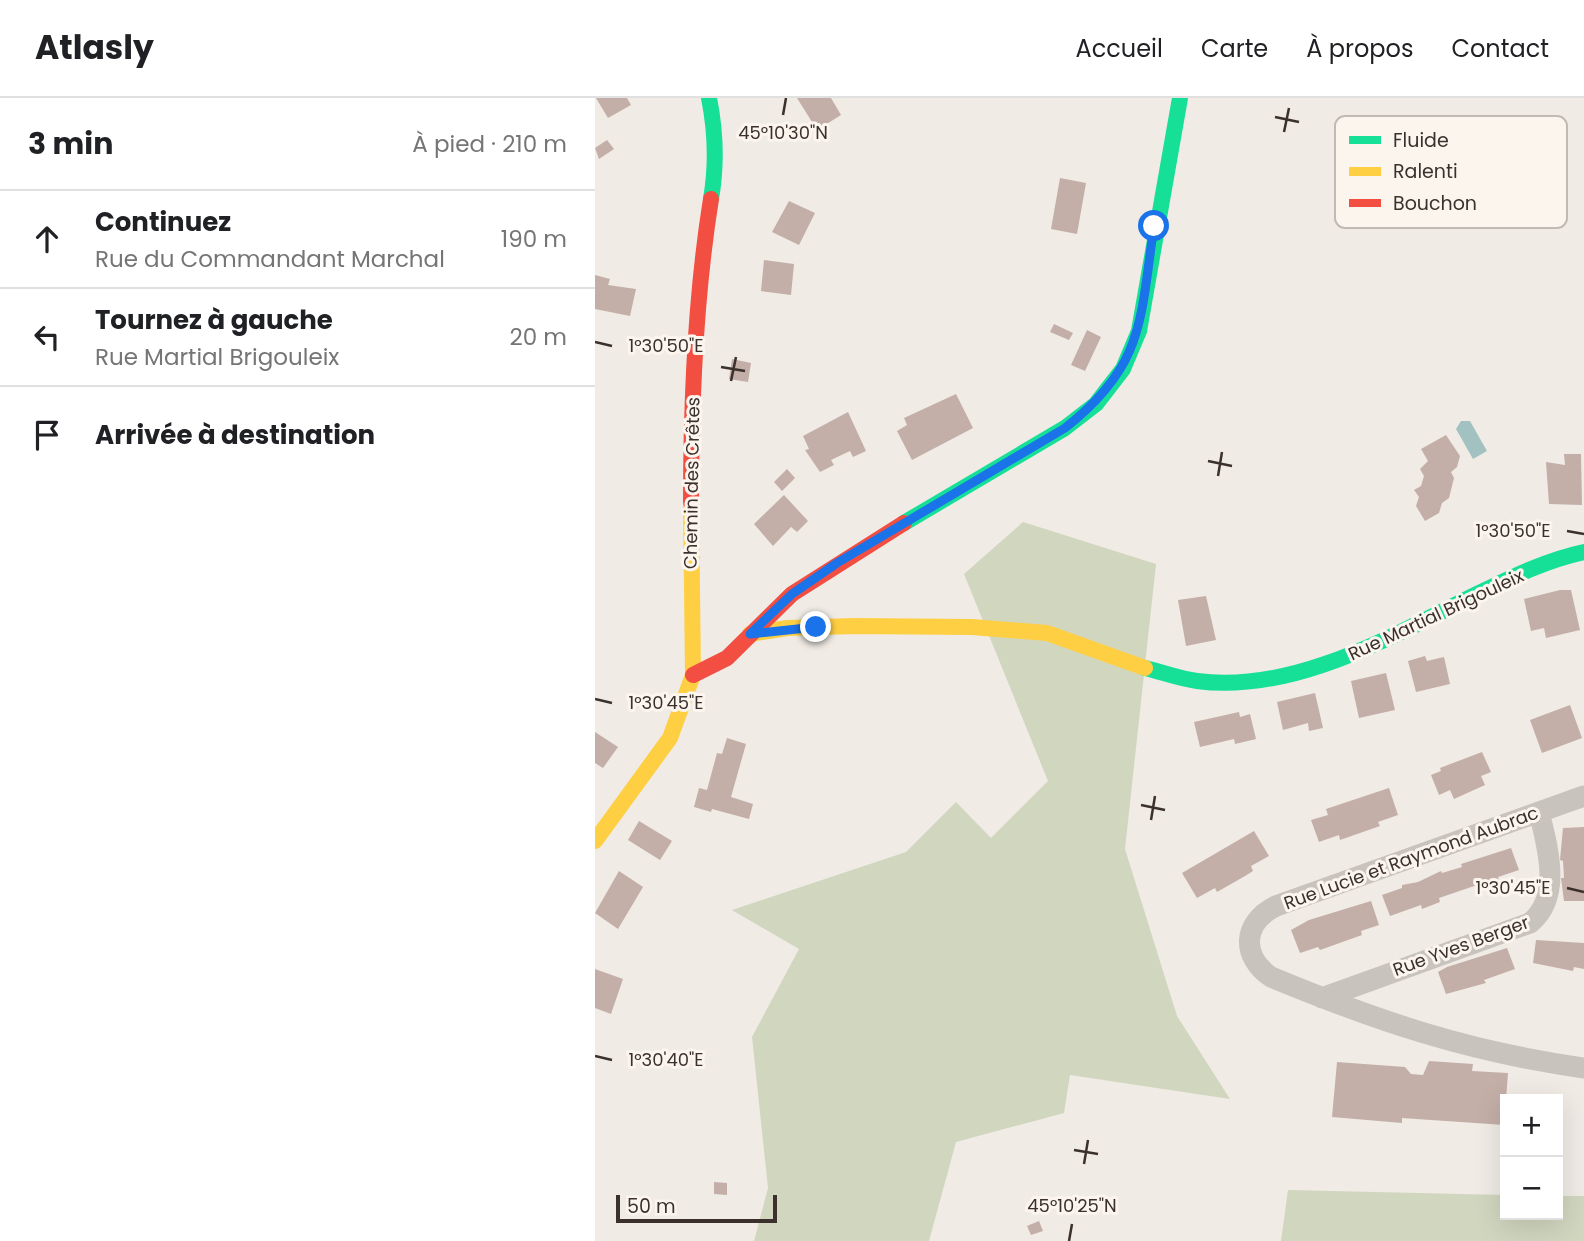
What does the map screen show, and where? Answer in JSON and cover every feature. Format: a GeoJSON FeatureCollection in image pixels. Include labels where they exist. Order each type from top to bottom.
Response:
{"type":"FeatureCollection","features":[{"type":"Feature","properties":{"kind":"street","name":"Chemin des Crêtes"},"geometry":{"type":"LineString","coordinates":[[595,841],[670,738],[693,675],[691,447],[701,262],[716,169],[716,132],[709,98]]}},
{"type":"Feature","properties":{"kind":"street"},"geometry":{"type":"LineString","coordinates":[[693,675],[727,658],[792,594],[837,563],[1065,428],[1095,404],[1123,369],[1139,331],[1154,226],[1180,98]]}},
{"type":"Feature","properties":{"kind":"street","name":"Rue Martial Brigouleix"},"geometry":{"type":"LineString","coordinates":[[750,634],[787,628],[855,626],[972,627],[1047,633],[1143,667],[1198,681],[1256,680],[1346,659],[1503,582],[1559,557],[1584,552]]}},
{"type":"Feature","properties":{"kind":"street","name":"Rue Lucie et Raymond Aubrac"},"geometry":{"type":"LineString","coordinates":[[1584,796],[1263,913],[1253,925],[1249,938],[1250,953],[1257,967],[1271,977],[1322,999],[1374,1019],[1463,1045],[1584,1068]]}},
{"type":"Feature","properties":{"kind":"street","name":"Rue Yves Berger"},"geometry":{"type":"LineString","coordinates":[[1322,999],[1530,923],[1541,914],[1548,901],[1549,880],[1547,843],[1539,812]]}},
{"type":"Feature","properties":{"kind":"green space"},"geometry":{"type":"Polygon","coordinates":[[[1023,522],[1156,564],[1125,849],[1177,1016],[1230,1099],[1070,1075],[1064,1113],[956,1142],[929,1241],[754,1241],[768,1188],[752,1037],[799,949],[732,910],[906,852],[956,802],[991,838],[1048,781],[964,574],[1023,522]]]}},
{"type":"Feature","properties":{"kind":"green space"},"geometry":{"type":"Polygon","coordinates":[[[1288,1190],[1500,1195],[1500,1220],[1563,1220],[1563,1196],[1584,1196],[1584,1241],[1281,1241],[1288,1190]]]}},
{"type":"Feature","properties":{"kind":"water"},"geometry":{"type":"Polygon","coordinates":[[[1461,421],[1470,421],[1487,451],[1473,459],[1456,429],[1461,421]]]}},
{"type":"Feature","properties":{"kind":"building"},"geometry":{"type":"Polygon","coordinates":[[[596,98],[627,98],[631,105],[608,118],[596,98]]]}},
{"type":"Feature","properties":{"kind":"building"},"geometry":{"type":"Polygon","coordinates":[[[797,98],[831,98],[841,115],[817,130],[797,98]]]}},
{"type":"Feature","properties":{"kind":"building"},"geometry":{"type":"Polygon","coordinates":[[[607,140],[614,149],[599,159],[595,148],[607,140]]]}},
{"type":"Feature","properties":{"kind":"building"},"geometry":{"type":"Polygon","coordinates":[[[1060,178],[1086,183],[1077,234],[1051,229],[1060,178]]]}},
{"type":"Feature","properties":{"kind":"building"},"geometry":{"type":"Polygon","coordinates":[[[789,201],[815,213],[799,245],[772,232],[789,201]]]}},
{"type":"Feature","properties":{"kind":"building"},"geometry":{"type":"Polygon","coordinates":[[[764,260],[794,264],[791,295],[761,291],[764,260]]]}},
{"type":"Feature","properties":{"kind":"building"},"geometry":{"type":"Polygon","coordinates":[[[595,275],[610,279],[608,285],[636,289],[630,316],[595,309],[595,275]]]}},
{"type":"Feature","properties":{"kind":"building"},"geometry":{"type":"Polygon","coordinates":[[[1054,324],[1073,333],[1069,340],[1050,332],[1054,324]]]}},
{"type":"Feature","properties":{"kind":"building"},"geometry":{"type":"Polygon","coordinates":[[[1087,330],[1101,337],[1085,371],[1071,365],[1087,330]]]}},
{"type":"Feature","properties":{"kind":"building"},"geometry":{"type":"Polygon","coordinates":[[[732,359],[751,363],[748,382],[729,379],[732,359]]]}},
{"type":"Feature","properties":{"kind":"building"},"geometry":{"type":"Polygon","coordinates":[[[956,394],[973,428],[912,460],[897,431],[907,425],[904,418],[956,394]]]}},
{"type":"Feature","properties":{"kind":"building"},"geometry":{"type":"Polygon","coordinates":[[[848,412],[866,451],[853,457],[850,451],[831,460],[834,465],[820,472],[805,450],[809,449],[803,436],[848,412]]]}},
{"type":"Feature","properties":{"kind":"building"},"geometry":{"type":"Polygon","coordinates":[[[1446,435],[1460,456],[1457,467],[1451,472],[1454,478],[1449,498],[1442,503],[1439,513],[1425,521],[1416,506],[1419,497],[1414,490],[1421,486],[1424,476],[1420,469],[1428,461],[1421,449],[1446,435]]]}},
{"type":"Feature","properties":{"kind":"building"},"geometry":{"type":"Polygon","coordinates":[[[1564,454],[1581,454],[1582,505],[1549,504],[1546,462],[1565,465],[1564,454]]]}},
{"type":"Feature","properties":{"kind":"building"},"geometry":{"type":"Polygon","coordinates":[[[787,469],[795,478],[782,491],[774,482],[787,469]]]}},
{"type":"Feature","properties":{"kind":"building"},"geometry":{"type":"Polygon","coordinates":[[[784,495],[808,521],[797,532],[791,527],[773,546],[754,524],[784,495]]]}},
{"type":"Feature","properties":{"kind":"building"},"geometry":{"type":"Polygon","coordinates":[[[1571,590],[1580,630],[1546,638],[1544,628],[1531,631],[1524,599],[1571,590]]]}},
{"type":"Feature","properties":{"kind":"building"},"geometry":{"type":"Polygon","coordinates":[[[1206,596],[1216,640],[1186,646],[1178,600],[1206,596]]]}},
{"type":"Feature","properties":{"kind":"building"},"geometry":{"type":"Polygon","coordinates":[[[1425,656],[1427,661],[1444,657],[1450,684],[1416,692],[1408,661],[1425,656]]]}},
{"type":"Feature","properties":{"kind":"building"},"geometry":{"type":"Polygon","coordinates":[[[1386,673],[1395,710],[1359,718],[1351,681],[1386,673]]]}},
{"type":"Feature","properties":{"kind":"building"},"geometry":{"type":"Polygon","coordinates":[[[1315,693],[1323,728],[1309,731],[1308,723],[1283,730],[1277,702],[1315,693]]]}},
{"type":"Feature","properties":{"kind":"building"},"geometry":{"type":"Polygon","coordinates":[[[1570,705],[1582,738],[1542,753],[1530,720],[1570,705]]]}},
{"type":"Feature","properties":{"kind":"building"},"geometry":{"type":"Polygon","coordinates":[[[1239,712],[1240,717],[1250,714],[1256,739],[1235,744],[1234,739],[1200,747],[1194,722],[1239,712]]]}},
{"type":"Feature","properties":{"kind":"building"},"geometry":{"type":"Polygon","coordinates":[[[595,732],[618,747],[603,768],[595,763],[595,732]]]}},
{"type":"Feature","properties":{"kind":"building"},"geometry":{"type":"Polygon","coordinates":[[[727,738],[746,744],[731,797],[753,804],[749,819],[694,807],[699,788],[707,790],[717,753],[722,754],[727,738]]]}},
{"type":"Feature","properties":{"kind":"building"},"geometry":{"type":"Polygon","coordinates":[[[1482,752],[1491,772],[1481,776],[1485,785],[1454,799],[1450,790],[1439,795],[1431,775],[1441,771],[1440,768],[1482,752]]]}},
{"type":"Feature","properties":{"kind":"building"},"geometry":{"type":"Polygon","coordinates":[[[1389,788],[1398,815],[1378,822],[1380,826],[1340,840],[1339,835],[1319,842],[1311,820],[1328,815],[1326,809],[1389,788]]]}},
{"type":"Feature","properties":{"kind":"building"},"geometry":{"type":"Polygon","coordinates":[[[639,821],[672,841],[660,860],[628,840],[639,821]]]}},
{"type":"Feature","properties":{"kind":"building"},"geometry":{"type":"Polygon","coordinates":[[[1584,827],[1584,901],[1564,901],[1561,878],[1564,878],[1563,861],[1560,860],[1563,828],[1584,827]]]}},
{"type":"Feature","properties":{"kind":"building"},"geometry":{"type":"Polygon","coordinates":[[[1254,831],[1269,856],[1251,866],[1253,871],[1245,876],[1217,892],[1215,888],[1197,898],[1182,873],[1254,831]]]}},
{"type":"Feature","properties":{"kind":"building"},"geometry":{"type":"Polygon","coordinates":[[[1511,848],[1519,870],[1498,877],[1499,881],[1481,887],[1480,884],[1439,898],[1440,902],[1422,909],[1421,905],[1390,916],[1382,895],[1402,888],[1402,885],[1418,882],[1441,871],[1442,873],[1462,867],[1461,864],[1511,848]]]}},
{"type":"Feature","properties":{"kind":"building"},"geometry":{"type":"Polygon","coordinates":[[[619,871],[643,887],[618,929],[595,913],[619,871]]]}},
{"type":"Feature","properties":{"kind":"building"},"geometry":{"type":"Polygon","coordinates":[[[1371,901],[1379,925],[1361,931],[1362,935],[1320,950],[1318,947],[1300,953],[1291,930],[1309,920],[1371,901]]]}},
{"type":"Feature","properties":{"kind":"building"},"geometry":{"type":"Polygon","coordinates":[[[1536,940],[1584,943],[1584,969],[1574,967],[1573,971],[1533,963],[1536,940]]]}},
{"type":"Feature","properties":{"kind":"building"},"geometry":{"type":"Polygon","coordinates":[[[1507,948],[1515,969],[1484,980],[1486,983],[1446,994],[1438,972],[1507,948]]]}},
{"type":"Feature","properties":{"kind":"building"},"geometry":{"type":"Polygon","coordinates":[[[595,969],[623,979],[611,1014],[595,1008],[595,969]]]}},
{"type":"Feature","properties":{"kind":"building"},"geometry":{"type":"Polygon","coordinates":[[[1429,1061],[1473,1064],[1472,1071],[1508,1073],[1506,1094],[1500,1094],[1500,1125],[1402,1118],[1402,1123],[1332,1117],[1337,1062],[1405,1067],[1411,1074],[1423,1075],[1429,1061]]]}},
{"type":"Feature","properties":{"kind":"building"},"geometry":{"type":"Polygon","coordinates":[[[714,1182],[727,1183],[727,1195],[714,1194],[714,1182]]]}},
{"type":"Feature","properties":{"kind":"building"},"geometry":{"type":"Polygon","coordinates":[[[1039,1221],[1043,1231],[1031,1235],[1027,1226],[1039,1221]]]}},
{"type":"Feature","properties":{"kind":"traffic: fast"},"geometry":{"type":"LineString","coordinates":[[709,98],[715,148],[711,199]]}},
{"type":"Feature","properties":{"kind":"traffic: fast"},"geometry":{"type":"LineString","coordinates":[[904,523],[1065,428],[1096,404],[1123,369],[1139,331],[1180,98]]}},
{"type":"Feature","properties":{"kind":"traffic: fast"},"geometry":{"type":"LineString","coordinates":[[1145,668],[1191,680],[1233,683],[1269,679],[1305,670],[1376,644],[1528,570],[1584,552]]}},
{"type":"Feature","properties":{"kind":"traffic: slow"},"geometry":{"type":"LineString","coordinates":[[595,841],[670,738],[693,675],[691,502]]}},
{"type":"Feature","properties":{"kind":"traffic: slow"},"geometry":{"type":"LineString","coordinates":[[750,634],[787,628],[855,626],[972,627],[1047,633],[1145,668]]}},
{"type":"Feature","properties":{"kind":"traffic: jam"},"geometry":{"type":"LineString","coordinates":[[691,502],[695,350],[711,199]]}},
{"type":"Feature","properties":{"kind":"traffic: jam"},"geometry":{"type":"LineString","coordinates":[[693,675],[727,658],[792,594],[904,523]]}},
{"type":"Feature","properties":{"kind":"route"},"geometry":{"type":"LineString","coordinates":[[816,627],[750,634],[792,594],[837,563],[1065,428],[1095,404],[1123,369],[1139,331],[1154,226]]}}]}
